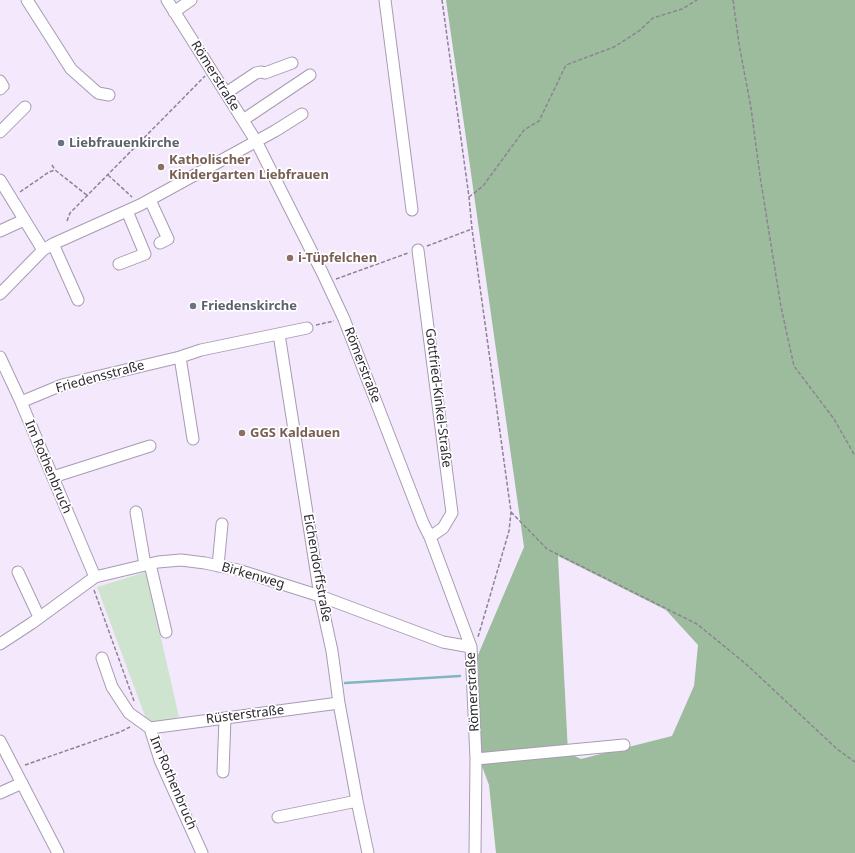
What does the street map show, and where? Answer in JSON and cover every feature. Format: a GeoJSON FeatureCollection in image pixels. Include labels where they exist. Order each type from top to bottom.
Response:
{"type":"FeatureCollection","features":[{"type":"Feature","properties":{"kind":"street"},"geometry":{"type":"LineString","coordinates":[[27,0],[71,69],[98,93],[109,95]]}},
{"type":"Feature","properties":{"kind":"street","name":"Römerstraße"},"geometry":{"type":"LineString","coordinates":[[167,0],[256,141],[322,272],[344,319],[420,515],[430,537],[471,647],[476,759],[476,853]]}},
{"type":"Feature","properties":{"kind":"street"},"geometry":{"type":"LineString","coordinates":[[174,12],[191,0]]}},
{"type":"Feature","properties":{"kind":"street"},"geometry":{"type":"LineString","coordinates":[[385,0],[412,210]]}},
{"type":"Feature","properties":{"kind":"street"},"geometry":{"type":"LineString","coordinates":[[226,93],[256,73],[265,73],[292,63]]}},
{"type":"Feature","properties":{"kind":"street"},"geometry":{"type":"LineString","coordinates":[[243,120],[310,75]]}},
{"type":"Feature","properties":{"kind":"street"},"geometry":{"type":"LineString","coordinates":[[0,81],[4,86],[0,89]]}},
{"type":"Feature","properties":{"kind":"street"},"geometry":{"type":"LineString","coordinates":[[0,132],[25,107]]}},
{"type":"Feature","properties":{"kind":"street"},"geometry":{"type":"LineString","coordinates":[[0,294],[43,250],[53,244],[145,202],[275,131],[302,114]]}},
{"type":"Feature","properties":{"kind":"street"},"geometry":{"type":"LineString","coordinates":[[0,180],[43,250]]}},
{"type":"Feature","properties":{"kind":"street"},"geometry":{"type":"LineString","coordinates":[[145,202],[168,239],[160,243]]}},
{"type":"Feature","properties":{"kind":"street"},"geometry":{"type":"LineString","coordinates":[[119,264],[145,254],[127,211]]}},
{"type":"Feature","properties":{"kind":"street"},"geometry":{"type":"LineString","coordinates":[[0,231],[24,220]]}},
{"type":"Feature","properties":{"kind":"street"},"geometry":{"type":"LineString","coordinates":[[53,244],[78,300]]}},
{"type":"Feature","properties":{"kind":"street","name":"Gottfried-Kinkel-Straße"},"geometry":{"type":"LineString","coordinates":[[418,250],[452,513],[443,528],[430,537]]}},
{"type":"Feature","properties":{"kind":"street","name":"Friedensstraße"},"geometry":{"type":"LineString","coordinates":[[21,402],[62,385],[180,357],[201,350],[307,328]]}},
{"type":"Feature","properties":{"kind":"street","name":"Eichendorffstraße"},"geometry":{"type":"LineString","coordinates":[[279,334],[320,596],[332,651],[339,703],[368,853]]}},
{"type":"Feature","properties":{"kind":"street","name":"Im Rothenbruch"},"geometry":{"type":"LineString","coordinates":[[0,357],[53,477],[93,579]]}},
{"type":"Feature","properties":{"kind":"street"},"geometry":{"type":"LineString","coordinates":[[180,357],[193,438]]}},
{"type":"Feature","properties":{"kind":"street"},"geometry":{"type":"LineString","coordinates":[[53,477],[150,446]]}},
{"type":"Feature","properties":{"kind":"street"},"geometry":{"type":"LineString","coordinates":[[136,512],[147,565],[166,632]]}},
{"type":"Feature","properties":{"kind":"street"},"geometry":{"type":"LineString","coordinates":[[218,566],[222,524]]}},
{"type":"Feature","properties":{"kind":"street","name":"Birkenweg"},"geometry":{"type":"LineString","coordinates":[[0,644],[93,579],[158,562],[181,560],[238,570],[320,596],[443,642],[471,647]]}},
{"type":"Feature","properties":{"kind":"street"},"geometry":{"type":"LineString","coordinates":[[18,572],[39,618]]}},
{"type":"Feature","properties":{"kind":"street"},"geometry":{"type":"LineString","coordinates":[[102,658],[112,687],[129,713],[145,724]]}},
{"type":"Feature","properties":{"kind":"street","name":"Rüsterstraße"},"geometry":{"type":"LineString","coordinates":[[145,724],[225,718],[339,703]]}},
{"type":"Feature","properties":{"kind":"street"},"geometry":{"type":"LineString","coordinates":[[223,772],[225,718]]}},
{"type":"Feature","properties":{"kind":"street","name":"Im Rothenbruch"},"geometry":{"type":"LineString","coordinates":[[145,724],[202,853]]}},
{"type":"Feature","properties":{"kind":"street"},"geometry":{"type":"LineString","coordinates":[[0,743],[58,853]]}},
{"type":"Feature","properties":{"kind":"street"},"geometry":{"type":"LineString","coordinates":[[476,759],[624,745]]}},
{"type":"Feature","properties":{"kind":"street"},"geometry":{"type":"LineString","coordinates":[[0,793],[22,783]]}},
{"type":"Feature","properties":{"kind":"street"},"geometry":{"type":"LineString","coordinates":[[278,817],[357,801]]}},
{"type":"Feature","properties":{"kind":"path"},"geometry":{"type":"LineString","coordinates":[[442,0],[511,512],[509,531],[478,637],[471,647]]}},
{"type":"Feature","properties":{"kind":"path"},"geometry":{"type":"LineString","coordinates":[[468,197],[483,186],[524,130],[539,121],[566,65],[614,47],[639,31],[653,18],[682,10],[697,0]]}},
{"type":"Feature","properties":{"kind":"path"},"geometry":{"type":"LineString","coordinates":[[733,0],[781,307],[794,366],[834,419],[855,456]]}},
{"type":"Feature","properties":{"kind":"path"},"geometry":{"type":"LineString","coordinates":[[67,221],[70,213],[211,69]]}},
{"type":"Feature","properties":{"kind":"path"},"geometry":{"type":"LineString","coordinates":[[52,165],[55,170],[88,196]]}},
{"type":"Feature","properties":{"kind":"path"},"geometry":{"type":"LineString","coordinates":[[10,198],[49,172],[55,170]]}},
{"type":"Feature","properties":{"kind":"path"},"geometry":{"type":"LineString","coordinates":[[108,175],[145,202]]}},
{"type":"Feature","properties":{"kind":"path"},"geometry":{"type":"LineString","coordinates":[[418,250],[472,230]]}},
{"type":"Feature","properties":{"kind":"path"},"geometry":{"type":"LineString","coordinates":[[333,280],[404,255]]}},
{"type":"Feature","properties":{"kind":"path"},"geometry":{"type":"LineString","coordinates":[[328,323],[332,322]]}},
{"type":"Feature","properties":{"kind":"path"},"geometry":{"type":"LineString","coordinates":[[511,512],[547,549],[697,624],[746,664],[837,749],[855,762]]}},
{"type":"Feature","properties":{"kind":"path"},"geometry":{"type":"LineString","coordinates":[[93,579],[134,703]]}},
{"type":"Feature","properties":{"kind":"path"},"geometry":{"type":"LineString","coordinates":[[15,769],[145,724]]}},
{"type":"Feature","properties":{"kind":"green space"},"geometry":{"type":"Polygon","coordinates":[[[446,0],[855,0],[855,853],[496,853],[489,785],[480,761],[478,655],[524,547],[446,0]],[[558,556],[568,753],[581,759],[672,736],[694,686],[698,645],[666,610],[558,556]]]}},
{"type":"Feature","properties":{"kind":"green space"},"geometry":{"type":"Polygon","coordinates":[[[146,572],[179,717],[148,724],[97,587],[146,572]]]}},
{"type":"Feature","properties":{"kind":"waterway"},"geometry":{"type":"LineString","coordinates":[[345,683],[460,676]]}},
{"type":"Feature","properties":{"kind":"place","name":"Liebfrauenkirche"},"geometry":{"type":"Point","coordinates":[61,143]}},
{"type":"Feature","properties":{"kind":"place","name":"Katholischer Kindergarten Liebfrauen"},"geometry":{"type":"Point","coordinates":[161,167]}},
{"type":"Feature","properties":{"kind":"place","name":"i-Tüpfelchen"},"geometry":{"type":"Point","coordinates":[290,258]}},
{"type":"Feature","properties":{"kind":"place","name":"Friedenskirche"},"geometry":{"type":"Point","coordinates":[193,306]}},
{"type":"Feature","properties":{"kind":"place","name":"GGS Kaldauen"},"geometry":{"type":"Point","coordinates":[242,433]}}]}
